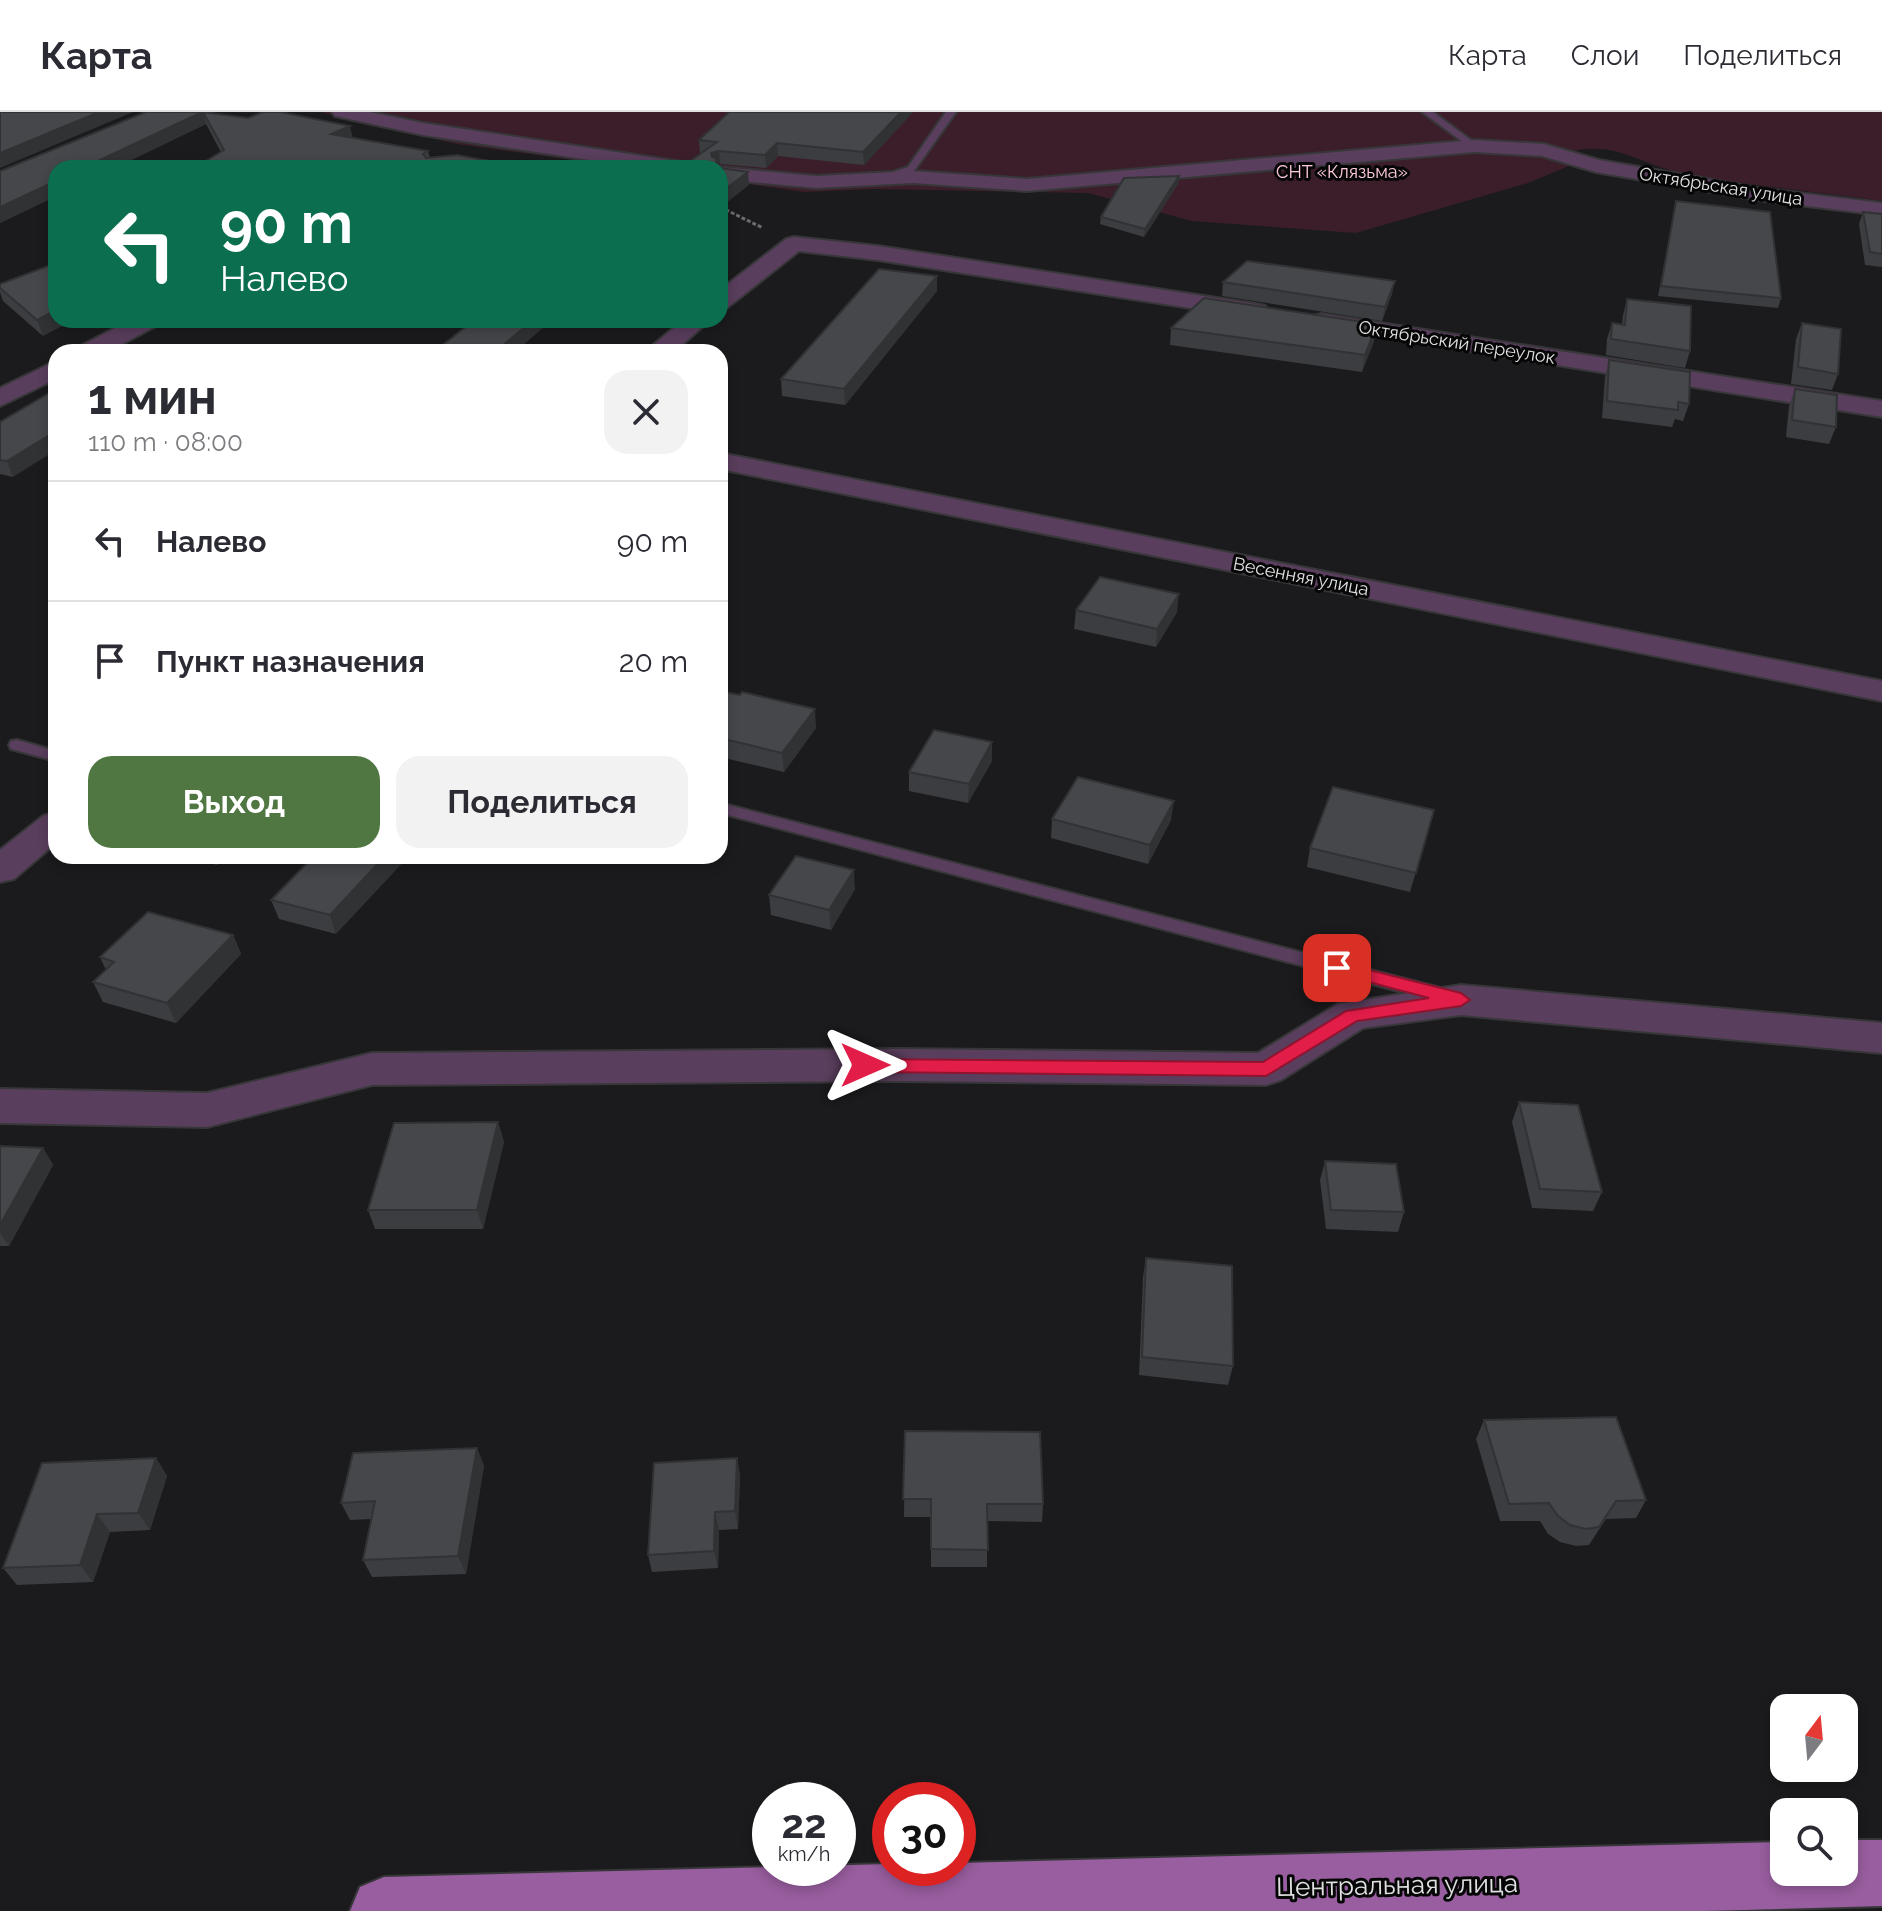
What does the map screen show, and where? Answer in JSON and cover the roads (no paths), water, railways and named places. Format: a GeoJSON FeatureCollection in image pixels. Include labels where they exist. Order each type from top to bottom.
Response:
{"type":"FeatureCollection","features":[{"type":"Feature","properties":{"kind":"main road","name":"Центральная улица"},"geometry":{"type":"LineString","coordinates":[[384,1911],[1882,1873]]}},
{"type":"Feature","properties":{"kind":"street"},"geometry":{"type":"LineString","coordinates":[[342,112],[423,129],[630,160]]}},
{"type":"Feature","properties":{"kind":"street","name":"Октябрьская улица"},"geometry":{"type":"LineString","coordinates":[[728,174],[816,182],[885,178],[1068,184],[1474,146],[1531,149],[1563,154],[1596,166],[1743,192],[1882,209]]}},
{"type":"Feature","properties":{"kind":"street","name":"Октябрьский переулок"},"geometry":{"type":"LineString","coordinates":[[728,296],[794,244],[894,255],[1882,409]]}},
{"type":"Feature","properties":{"kind":"street"},"geometry":{"type":"LineString","coordinates":[[103,344],[134,328]]}},
{"type":"Feature","properties":{"kind":"street"},"geometry":{"type":"LineString","coordinates":[[668,344],[688,328]]}},
{"type":"Feature","properties":{"kind":"street"},"geometry":{"type":"LineString","coordinates":[[0,398],[48,373]]}},
{"type":"Feature","properties":{"kind":"street","name":"Весенняя улица"},"geometry":{"type":"LineString","coordinates":[[728,463],[1882,691]]}},
{"type":"Feature","properties":{"kind":"street"},"geometry":{"type":"LineString","coordinates":[[0,870],[48,831]]}},
{"type":"Feature","properties":{"kind":"street"},"geometry":{"type":"LineString","coordinates":[[0,1106],[207,1110],[372,1069],[896,1065],[1266,1069],[1353,1015],[1461,1000],[1882,1038]]}},
{"type":"Feature","properties":{"kind":"lane"},"geometry":{"type":"LineString","coordinates":[[885,178],[911,169],[951,112]]}},
{"type":"Feature","properties":{"kind":"lane"},"geometry":{"type":"LineString","coordinates":[[1427,112],[1474,146]]}},
{"type":"Feature","properties":{"kind":"lane"},"geometry":{"type":"LineString","coordinates":[[17,745],[48,754]]}},
{"type":"Feature","properties":{"kind":"lane"},"geometry":{"type":"LineString","coordinates":[[728,810],[1461,1000]]}},
{"type":"Feature","properties":{"kind":"park label","name":"СНТ «Клязьма»"},"geometry":{"type":"Point","coordinates":[1342,171]}}]}
